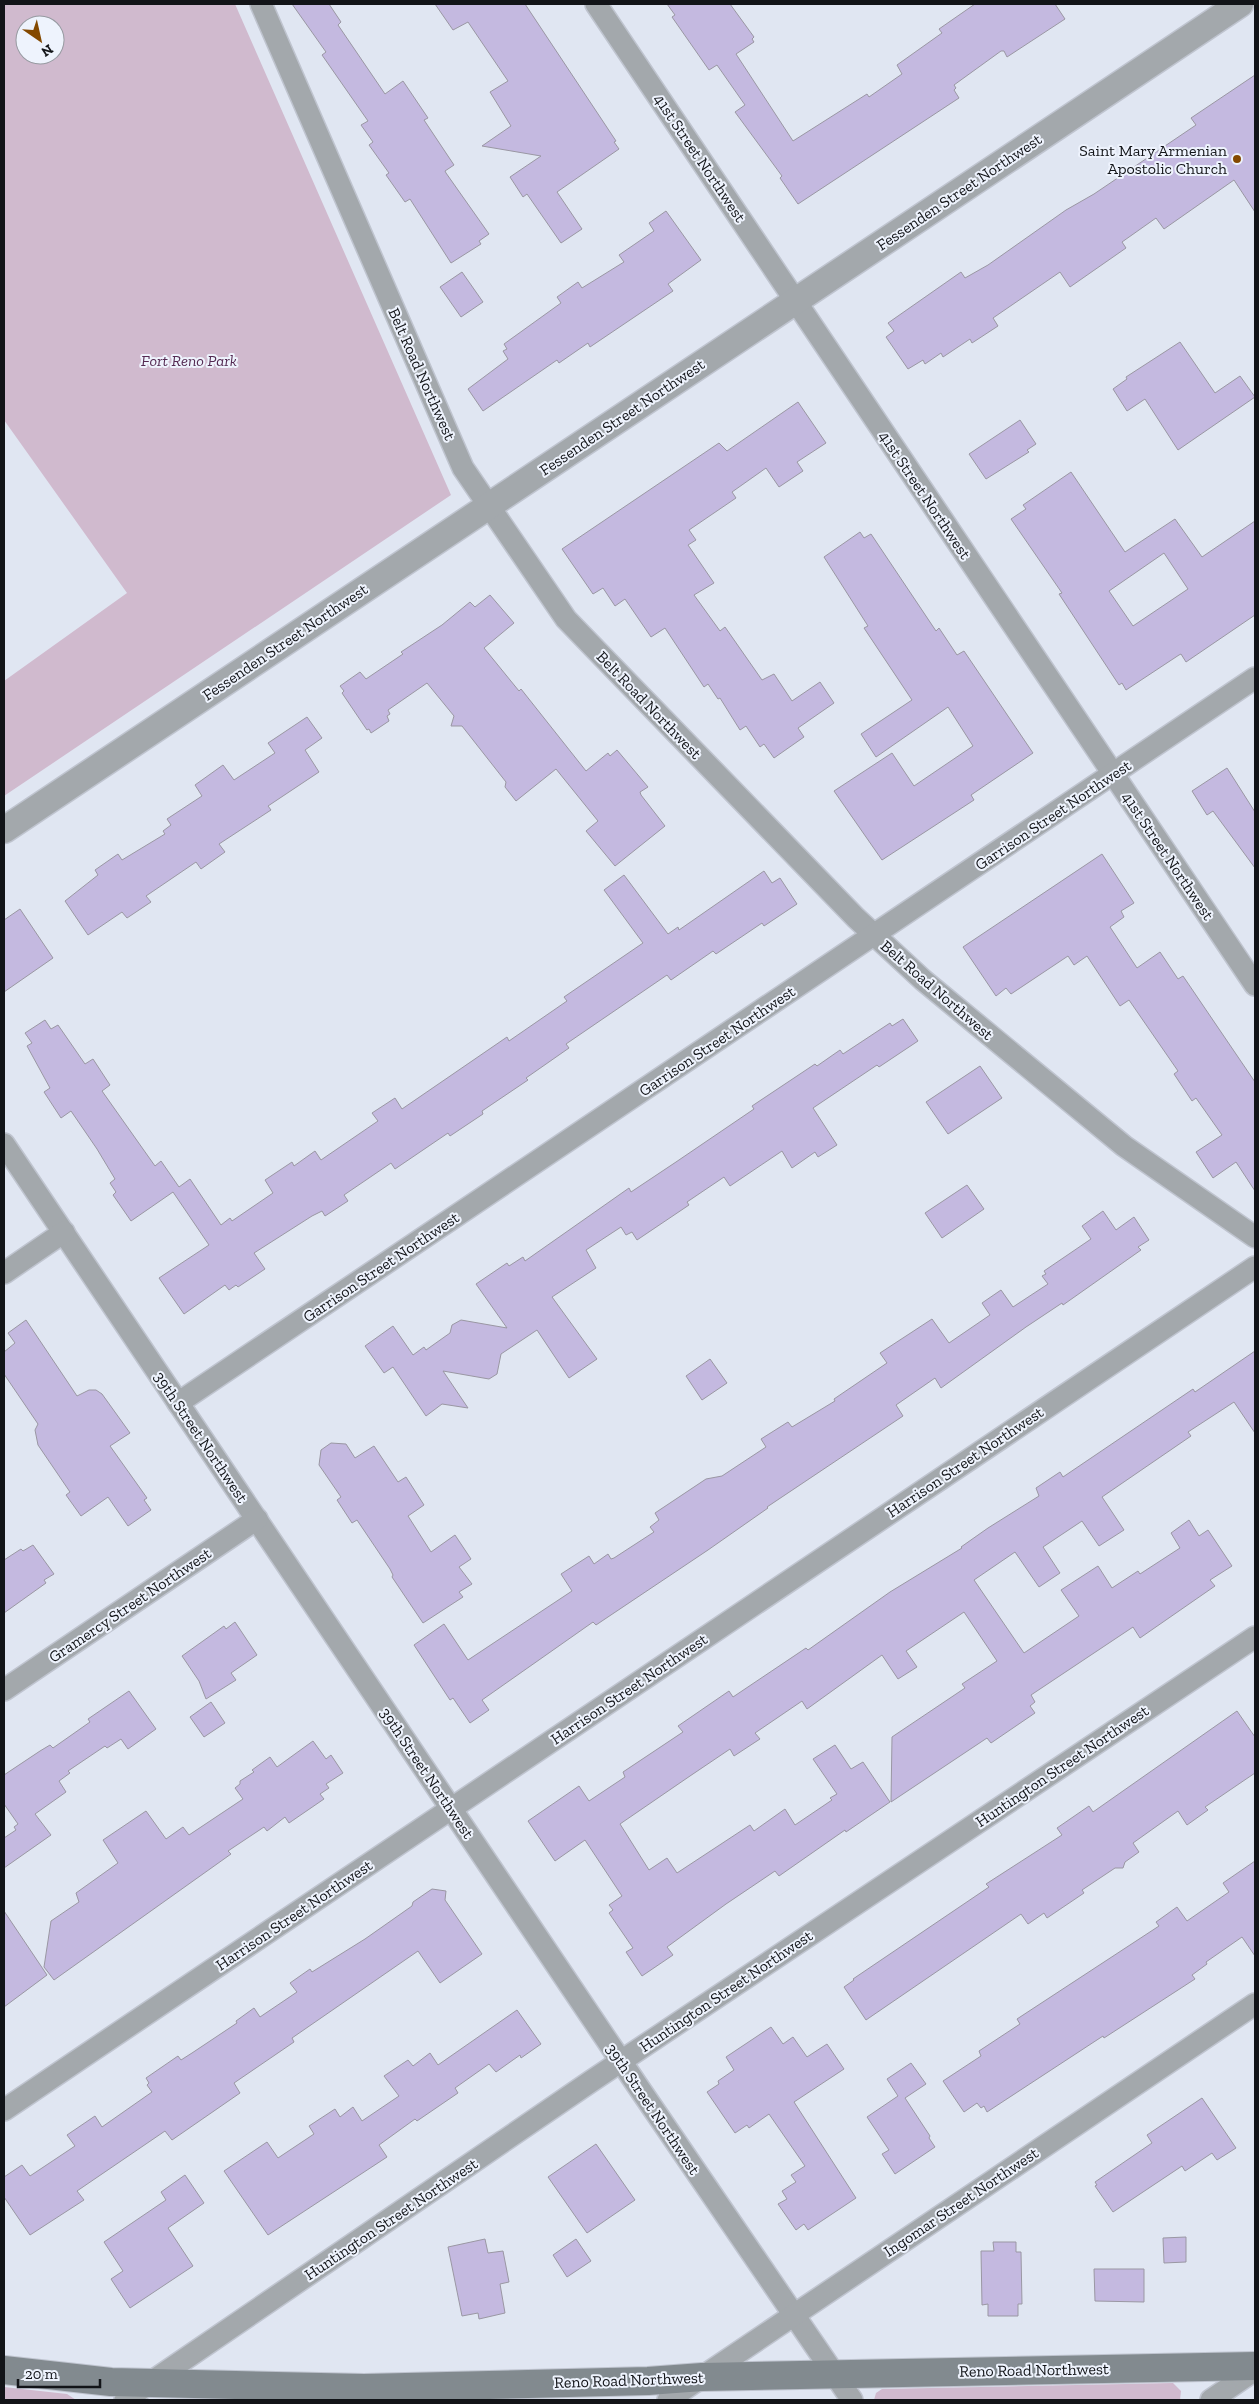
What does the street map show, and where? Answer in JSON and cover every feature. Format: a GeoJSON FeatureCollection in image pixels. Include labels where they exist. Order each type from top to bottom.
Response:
{"type":"FeatureCollection","features":[{"type":"Feature","properties":{"kind":"main road","name":"Reno Road Northwest"},"geometry":{"type":"LineString","coordinates":[[4,2370],[112,2382],[364,2388],[648,2381],[702,2377],[1255,2366]]}},
{"type":"Feature","properties":{"kind":"street","name":"Belt Road Northwest"},"geometry":{"type":"LineString","coordinates":[[261,4],[463,468],[566,619],[874,935],[937,992],[1101,1127],[1164,1174],[1255,1237]]}},
{"type":"Feature","properties":{"kind":"street","name":"41st Street Northwest"},"geometry":{"type":"LineString","coordinates":[[596,4],[1255,985]]}},
{"type":"Feature","properties":{"kind":"street","name":"Fessenden Street Northwest"},"geometry":{"type":"LineString","coordinates":[[4,830],[1240,4]]}},
{"type":"Feature","properties":{"kind":"street","name":"Garrison Street Northwest"},"geometry":{"type":"LineString","coordinates":[[178,1403],[1255,678]]}},
{"type":"Feature","properties":{"kind":"street","name":"39th Street Northwest"},"geometry":{"type":"LineString","coordinates":[[4,1144],[621,2061],[852,2400]]}},
{"type":"Feature","properties":{"kind":"street"},"geometry":{"type":"LineString","coordinates":[[4,1273],[64,1232]]}},
{"type":"Feature","properties":{"kind":"street","name":"Harrison Street Northwest"},"geometry":{"type":"LineString","coordinates":[[4,2110],[1255,1268]]}},
{"type":"Feature","properties":{"kind":"street","name":"Gramercy Street Northwest"},"geometry":{"type":"LineString","coordinates":[[4,1690],[257,1520]]}},
{"type":"Feature","properties":{"kind":"street","name":"Huntington Street Northwest"},"geometry":{"type":"LineString","coordinates":[[125,2400],[621,2061],[1255,1637]]}},
{"type":"Feature","properties":{"kind":"street","name":"Ingomar Street Northwest"},"geometry":{"type":"LineString","coordinates":[[668,2400],[1255,2004]]}},
{"type":"Feature","properties":{"kind":"street"},"geometry":{"type":"LineString","coordinates":[[1211,2400],[1255,2370]]}},
{"type":"Feature","properties":{"kind":"green space","name":"Fort Reno Park"},"geometry":{"type":"Polygon","coordinates":[[[4,4],[235,4],[451,495],[4,796],[4,681],[127,593],[4,420],[4,4]]]}},
{"type":"Feature","properties":{"kind":"green space"},"geometry":{"type":"Polygon","coordinates":[[[1173,2383],[1181,2391],[1180,2400],[874,2400],[876,2393],[882,2389],[1173,2383]]]}},
{"type":"Feature","properties":{"kind":"green space"},"geometry":{"type":"Polygon","coordinates":[[[4,2387],[67,2394],[76,2400],[4,2400],[4,2387]]]}},
{"type":"Feature","properties":{"kind":"building"},"geometry":{"type":"Polygon","coordinates":[[[292,4],[329,4],[341,22],[338,25],[385,94],[403,81],[428,118],[424,120],[454,165],[445,171],[446,173],[489,234],[479,241],[481,244],[451,263],[410,199],[405,202],[386,175],[389,173],[369,145],[373,142],[361,125],[368,121],[322,55],[326,52],[292,4]]]}},
{"type":"Feature","properties":{"kind":"building"},"geometry":{"type":"Polygon","coordinates":[[[435,4],[525,4],[616,141],[614,142],[619,149],[557,192],[582,229],[561,243],[527,194],[523,197],[510,177],[541,156],[482,146],[511,126],[490,92],[508,81],[468,22],[453,30],[435,4]]]}},
{"type":"Feature","properties":{"kind":"building"},"geometry":{"type":"Polygon","coordinates":[[[667,4],[730,4],[754,37],[752,39],[754,42],[736,54],[793,141],[867,94],[869,97],[902,74],[897,65],[942,33],[939,29],[975,4],[1055,4],[1065,19],[1007,57],[1004,51],[1001,51],[954,85],[956,88],[954,90],[959,98],[798,204],[780,178],[782,176],[735,112],[745,105],[717,65],[709,70],[672,17],[675,15],[667,4]]]}},
{"type":"Feature","properties":{"kind":"building"},"geometry":{"type":"Polygon","coordinates":[[[1255,75],[1255,212],[1234,180],[1164,229],[1156,218],[1122,242],[1126,248],[1070,287],[1060,272],[993,318],[998,326],[972,343],[970,339],[943,357],[941,353],[925,364],[923,360],[908,369],[886,337],[894,331],[888,323],[961,272],[965,278],[988,265],[1066,210],[1094,194],[1196,125],[1191,118],[1255,75]]]}},
{"type":"Feature","properties":{"kind":"building"},"geometry":{"type":"Polygon","coordinates":[[[666,211],[701,260],[668,284],[673,291],[590,347],[588,343],[559,363],[557,360],[483,411],[468,389],[508,359],[503,351],[507,349],[504,344],[561,303],[557,297],[578,282],[582,288],[624,262],[619,255],[654,231],[649,223],[666,211]]]}},
{"type":"Feature","properties":{"kind":"building"},"geometry":{"type":"Polygon","coordinates":[[[462,272],[483,302],[461,317],[440,287],[462,272]]]}},
{"type":"Feature","properties":{"kind":"building"},"geometry":{"type":"Polygon","coordinates":[[[1180,342],[1215,393],[1240,376],[1255,397],[1178,450],[1145,399],[1127,411],[1113,389],[1127,379],[1126,377],[1180,342]]]}},
{"type":"Feature","properties":{"kind":"building"},"geometry":{"type":"Polygon","coordinates":[[[798,402],[826,443],[797,462],[803,471],[779,487],[766,468],[732,492],[736,498],[689,530],[696,540],[688,545],[714,583],[694,595],[720,631],[725,627],[762,680],[774,674],[792,701],[820,682],[834,703],[798,728],[804,737],[774,758],[764,744],[760,747],[746,726],[740,730],[720,698],[718,699],[708,684],[704,687],[665,628],[651,637],[625,599],[615,606],[603,588],[593,594],[562,549],[719,443],[727,451],[798,402]]]}},
{"type":"Feature","properties":{"kind":"building"},"geometry":{"type":"Polygon","coordinates":[[[1020,420],[1036,444],[1027,450],[1029,452],[986,479],[969,454],[1020,420]]]}},
{"type":"Feature","properties":{"kind":"building"},"geometry":{"type":"Polygon","coordinates":[[[1071,472],[1125,552],[1175,519],[1202,557],[1255,521],[1255,615],[1186,662],[1181,654],[1126,690],[1122,683],[1119,685],[1059,594],[1062,593],[1011,519],[1026,509],[1023,505],[1071,472]],[[1164,553],[1109,591],[1133,626],[1188,589],[1164,553]]]}},
{"type":"Feature","properties":{"kind":"building"},"geometry":{"type":"Polygon","coordinates":[[[860,532],[864,538],[871,534],[936,631],[939,628],[957,655],[964,651],[1033,753],[971,795],[974,800],[882,860],[834,791],[892,753],[914,786],[973,746],[948,707],[876,757],[861,734],[912,700],[864,628],[868,626],[824,557],[860,532]]]}},
{"type":"Feature","properties":{"kind":"building"},"geometry":{"type":"Polygon","coordinates":[[[490,595],[514,623],[484,648],[519,691],[521,689],[586,771],[608,753],[610,756],[617,750],[648,787],[640,792],[641,795],[665,826],[615,866],[586,831],[598,821],[556,769],[516,801],[505,787],[506,782],[462,726],[451,726],[454,716],[427,683],[388,710],[390,714],[387,716],[389,721],[371,733],[342,693],[344,691],[340,686],[360,672],[366,679],[403,654],[401,652],[442,625],[470,602],[475,607],[490,595]]]}},
{"type":"Feature","properties":{"kind":"building"},"geometry":{"type":"Polygon","coordinates":[[[307,717],[322,738],[305,750],[319,772],[268,806],[271,810],[219,844],[225,852],[201,869],[196,862],[146,896],[151,902],[127,918],[122,912],[88,935],[65,901],[98,875],[95,870],[118,854],[122,860],[165,834],[163,831],[171,825],[167,819],[202,796],[195,785],[223,765],[234,780],[275,753],[268,743],[307,717]]]}},
{"type":"Feature","properties":{"kind":"building"},"geometry":{"type":"Polygon","coordinates":[[[1227,768],[1255,812],[1255,868],[1213,811],[1207,815],[1192,791],[1227,768]]]}},
{"type":"Feature","properties":{"kind":"building"},"geometry":{"type":"Polygon","coordinates":[[[1102,854],[1134,903],[1121,911],[1124,917],[1110,927],[1137,968],[1160,952],[1178,979],[1183,976],[1255,1082],[1255,1191],[1236,1162],[1213,1178],[1196,1152],[1222,1135],[1196,1098],[1192,1101],[1174,1074],[1178,1071],[1129,1000],[1120,1006],[1087,956],[1074,965],[1068,956],[1011,994],[1006,988],[996,996],[963,947],[1102,854]]]}},
{"type":"Feature","properties":{"kind":"building"},"geometry":{"type":"Polygon","coordinates":[[[764,871],[772,883],[780,878],[797,904],[764,926],[762,923],[716,954],[713,951],[671,980],[667,975],[566,1044],[569,1048],[526,1078],[528,1080],[482,1111],[483,1114],[450,1136],[448,1133],[395,1169],[391,1163],[344,1195],[348,1201],[325,1216],[322,1211],[312,1216],[254,1253],[265,1269],[238,1287],[236,1285],[229,1290],[225,1285],[184,1314],[159,1278],[209,1245],[173,1192],[131,1221],[113,1195],[116,1192],[110,1183],[115,1179],[97,1149],[71,1111],[61,1118],[44,1092],[50,1088],[27,1046],[32,1043],[25,1033],[45,1020],[51,1029],[58,1025],[85,1064],[93,1059],[110,1085],[102,1091],[155,1166],[161,1161],[179,1187],[190,1179],[221,1225],[230,1218],[232,1221],[273,1193],[265,1180],[292,1162],[294,1166],[315,1151],[321,1160],[378,1121],[372,1113],[395,1098],[402,1109],[507,1037],[509,1041],[567,1001],[564,997],[643,943],[604,890],[624,875],[668,934],[678,927],[679,930],[764,871]]]}},
{"type":"Feature","properties":{"kind":"building"},"geometry":{"type":"Polygon","coordinates":[[[20,909],[53,958],[4,992],[4,920],[20,909]]]}},
{"type":"Feature","properties":{"kind":"building"},"geometry":{"type":"Polygon","coordinates":[[[903,1019],[918,1041],[879,1067],[877,1065],[813,1108],[837,1145],[818,1157],[815,1152],[792,1168],[782,1151],[730,1186],[724,1177],[687,1202],[689,1205],[637,1240],[632,1232],[626,1235],[621,1227],[586,1250],[596,1268],[552,1297],[597,1359],[569,1378],[537,1330],[501,1354],[497,1374],[489,1379],[443,1371],[468,1408],[442,1404],[426,1416],[393,1367],[384,1373],[365,1346],[393,1326],[413,1355],[424,1347],[426,1350],[450,1333],[452,1325],[461,1320],[507,1328],[476,1284],[507,1263],[509,1266],[523,1257],[525,1261],[629,1188],[631,1192],[676,1162],[754,1109],[752,1106],[815,1064],[817,1066],[840,1050],[843,1054],[890,1023],[892,1026],[903,1019]]]}},
{"type":"Feature","properties":{"kind":"building"},"geometry":{"type":"Polygon","coordinates":[[[980,1066],[1002,1098],[948,1134],[926,1102],[980,1066]]]}},
{"type":"Feature","properties":{"kind":"building"},"geometry":{"type":"Polygon","coordinates":[[[967,1185],[984,1209],[942,1238],[925,1213],[967,1185]]]}},
{"type":"Feature","properties":{"kind":"building"},"geometry":{"type":"Polygon","coordinates":[[[1103,1211],[1116,1230],[1134,1217],[1149,1240],[1138,1247],[1141,1250],[1063,1305],[1062,1303],[1026,1327],[941,1388],[935,1378],[896,1405],[903,1416],[596,1625],[593,1622],[482,1700],[489,1710],[470,1723],[453,1698],[450,1700],[414,1645],[444,1624],[468,1660],[572,1591],[561,1574],[589,1556],[594,1564],[608,1554],[611,1559],[614,1558],[654,1532],[650,1527],[659,1520],[655,1513],[706,1479],[722,1476],[766,1447],[761,1439],[788,1422],[792,1427],[835,1401],[834,1399],[887,1363],[880,1353],[932,1319],[949,1343],[990,1315],[982,1303],[1001,1290],[1013,1307],[1048,1284],[1042,1276],[1046,1274],[1044,1271],[1091,1239],[1082,1226],[1103,1211]]]}},
{"type":"Feature","properties":{"kind":"building"},"geometry":{"type":"Polygon","coordinates":[[[26,1320],[77,1396],[89,1390],[96,1390],[102,1394],[130,1433],[110,1446],[147,1498],[144,1500],[151,1510],[128,1526],[108,1497],[81,1516],[66,1495],[70,1492],[38,1445],[35,1430],[38,1424],[4,1374],[4,1352],[15,1343],[8,1333],[26,1320]]]}},
{"type":"Feature","properties":{"kind":"building"},"geometry":{"type":"Polygon","coordinates":[[[1255,1351],[1255,1433],[1234,1402],[1188,1432],[1191,1436],[1102,1497],[1124,1530],[1099,1546],[1082,1521],[1043,1547],[1060,1573],[1039,1587],[1015,1552],[974,1580],[1024,1653],[1079,1616],[1061,1590],[1098,1566],[1112,1588],[1138,1571],[1140,1574],[1180,1548],[1171,1533],[1189,1520],[1199,1536],[1208,1530],[1232,1566],[1210,1580],[1215,1586],[1140,1638],[1133,1627],[1031,1695],[1035,1702],[1030,1706],[1035,1713],[991,1743],[987,1738],[891,1802],[892,1737],[965,1688],[962,1684],[997,1661],[964,1612],[906,1651],[917,1667],[898,1679],[882,1655],[807,1709],[802,1701],[755,1733],[760,1739],[734,1756],[730,1749],[690,1776],[620,1824],[649,1870],[667,1858],[677,1873],[750,1825],[754,1831],[785,1809],[795,1825],[832,1800],[830,1798],[837,1794],[813,1759],[835,1745],[851,1769],[863,1762],[890,1802],[846,1832],[845,1830],[779,1876],[775,1871],[726,1904],[667,1947],[673,1955],[642,1976],[626,1952],[633,1948],[609,1913],[613,1910],[609,1905],[622,1896],[585,1840],[555,1861],[528,1821],[579,1786],[589,1801],[625,1777],[623,1772],[683,1732],[678,1726],[729,1691],[733,1697],[806,1648],[808,1650],[890,1592],[962,1548],[988,1528],[1039,1496],[1036,1488],[1060,1472],[1063,1477],[1193,1389],[1195,1392],[1255,1351]]]}},
{"type":"Feature","properties":{"kind":"building"},"geometry":{"type":"Polygon","coordinates":[[[710,1359],[727,1383],[702,1400],[686,1376],[710,1359]]]}},
{"type":"Feature","properties":{"kind":"building"},"geometry":{"type":"Polygon","coordinates":[[[331,1443],[346,1444],[355,1458],[374,1446],[398,1482],[406,1477],[424,1505],[408,1516],[431,1552],[455,1535],[471,1559],[459,1567],[472,1584],[459,1592],[463,1597],[423,1623],[357,1520],[352,1523],[337,1500],[341,1497],[319,1465],[321,1450],[331,1443]]]}},
{"type":"Feature","properties":{"kind":"building"},"geometry":{"type":"Polygon","coordinates":[[[33,1545],[54,1574],[44,1580],[46,1583],[4,1613],[4,1560],[21,1549],[23,1551],[33,1545]]]}},
{"type":"Feature","properties":{"kind":"building"},"geometry":{"type":"Polygon","coordinates":[[[235,1622],[257,1655],[231,1673],[236,1680],[206,1699],[199,1681],[182,1656],[224,1626],[226,1629],[235,1622]]]}},
{"type":"Feature","properties":{"kind":"building"},"geometry":{"type":"Polygon","coordinates":[[[129,1691],[156,1729],[128,1749],[121,1739],[107,1748],[105,1746],[68,1771],[70,1773],[59,1781],[66,1792],[35,1814],[51,1835],[4,1868],[4,1838],[16,1830],[14,1827],[18,1824],[4,1804],[4,1775],[50,1745],[53,1748],[90,1722],[88,1719],[129,1691]]]}},
{"type":"Feature","properties":{"kind":"building"},"geometry":{"type":"Polygon","coordinates":[[[211,1702],[225,1723],[204,1737],[190,1717],[211,1702]]]}},
{"type":"Feature","properties":{"kind":"building"},"geometry":{"type":"Polygon","coordinates":[[[1237,1711],[1255,1737],[1255,1773],[1205,1807],[1208,1810],[1187,1825],[1178,1811],[1133,1843],[1139,1852],[1125,1862],[1123,1868],[1115,1868],[1082,1890],[1084,1893],[1047,1918],[1044,1913],[1028,1924],[1021,1914],[866,2020],[844,1987],[853,1979],[989,1887],[986,1884],[1062,1835],[1057,1828],[1089,1806],[1093,1812],[1237,1711]]]}},
{"type":"Feature","properties":{"kind":"building"},"geometry":{"type":"Polygon","coordinates":[[[313,1741],[326,1759],[331,1755],[343,1773],[326,1784],[329,1788],[320,1794],[324,1799],[289,1823],[285,1817],[267,1831],[264,1827],[228,1851],[231,1854],[54,1980],[44,1967],[51,1921],[79,1902],[76,1893],[118,1863],[103,1840],[146,1811],[166,1839],[183,1827],[189,1835],[243,1799],[235,1788],[240,1784],[240,1781],[254,1772],[252,1770],[270,1757],[277,1767],[313,1741]]]}},
{"type":"Feature","properties":{"kind":"building"},"geometry":{"type":"Polygon","coordinates":[[[1255,1861],[1255,1956],[1242,1937],[1206,1962],[1207,1964],[1192,1975],[1195,1979],[1104,2038],[1103,2036],[987,2112],[984,2106],[981,2108],[977,2103],[964,2112],[943,2081],[981,2056],[979,2051],[1020,2024],[1017,2019],[1159,1926],[1156,1922],[1177,1907],[1187,1921],[1229,1892],[1223,1883],[1255,1861]]]}},
{"type":"Feature","properties":{"kind":"building"},"geometry":{"type":"Polygon","coordinates":[[[432,1889],[446,1891],[445,1900],[482,1954],[440,1983],[418,1951],[292,2038],[294,2042],[234,2083],[240,2093],[172,2140],[165,2131],[77,2191],[84,2200],[30,2235],[4,2197],[4,2177],[22,2165],[30,2176],[75,2146],[67,2135],[95,2116],[102,2127],[152,2092],[147,2085],[149,2083],[146,2078],[178,2056],[181,2060],[192,2053],[237,2023],[236,2021],[254,2008],[260,2017],[297,1992],[290,1983],[310,1969],[312,1972],[365,1939],[412,1906],[413,1902],[432,1889]]]}},
{"type":"Feature","properties":{"kind":"building"},"geometry":{"type":"Polygon","coordinates":[[[4,1911],[47,1975],[4,2007],[4,1911]]]}},
{"type":"Feature","properties":{"kind":"building"},"geometry":{"type":"Polygon","coordinates":[[[517,2010],[541,2044],[521,2058],[520,2055],[496,2072],[489,2064],[455,2088],[458,2093],[417,2121],[415,2119],[379,2145],[387,2157],[268,2235],[224,2171],[267,2142],[278,2158],[314,2134],[309,2126],[335,2109],[340,2117],[353,2107],[362,2121],[399,2096],[384,2076],[408,2060],[413,2066],[430,2053],[438,2065],[517,2010]]]}},
{"type":"Feature","properties":{"kind":"building"},"geometry":{"type":"Polygon","coordinates":[[[771,2027],[783,2044],[793,2037],[807,2057],[827,2044],[844,2069],[794,2102],[856,2198],[808,2230],[804,2224],[796,2230],[778,2204],[787,2199],[782,2191],[796,2182],[791,2175],[805,2166],[769,2114],[749,2128],[747,2125],[735,2133],[707,2092],[719,2084],[718,2081],[734,2070],[726,2057],[771,2027]]]}},
{"type":"Feature","properties":{"kind":"building"},"geometry":{"type":"Polygon","coordinates":[[[911,2063],[926,2084],[905,2098],[935,2147],[895,2174],[882,2154],[889,2150],[867,2117],[898,2096],[887,2079],[911,2063]]]}},
{"type":"Feature","properties":{"kind":"building"},"geometry":{"type":"Polygon","coordinates":[[[1202,2098],[1236,2148],[1217,2160],[1212,2153],[1185,2171],[1182,2166],[1113,2212],[1095,2186],[1097,2185],[1095,2182],[1152,2143],[1147,2135],[1202,2098]]]}},
{"type":"Feature","properties":{"kind":"building"},"geometry":{"type":"Polygon","coordinates":[[[596,2144],[635,2200],[587,2233],[548,2177],[596,2144]]]}},
{"type":"Feature","properties":{"kind":"building"},"geometry":{"type":"Polygon","coordinates":[[[185,2175],[204,2203],[168,2228],[193,2266],[130,2308],[111,2279],[123,2271],[104,2242],[166,2200],[161,2192],[185,2175]]]}},
{"type":"Feature","properties":{"kind":"building"},"geometry":{"type":"Polygon","coordinates":[[[1186,2237],[1186,2262],[1164,2263],[1163,2238],[1186,2237]]]}},
{"type":"Feature","properties":{"kind":"building"},"geometry":{"type":"Polygon","coordinates":[[[485,2239],[488,2253],[503,2251],[509,2282],[500,2284],[505,2313],[479,2319],[478,2313],[462,2316],[448,2247],[485,2239]]]}},
{"type":"Feature","properties":{"kind":"building"},"geometry":{"type":"Polygon","coordinates":[[[576,2239],[591,2261],[567,2277],[553,2255],[576,2239]]]}},
{"type":"Feature","properties":{"kind":"building"},"geometry":{"type":"Polygon","coordinates":[[[993,2242],[1016,2242],[1016,2252],[1021,2252],[1022,2304],[1018,2304],[1018,2316],[988,2316],[988,2304],[982,2305],[981,2251],[994,2251],[993,2242]]]}},
{"type":"Feature","properties":{"kind":"building"},"geometry":{"type":"Polygon","coordinates":[[[1094,2269],[1144,2269],[1144,2302],[1095,2301],[1094,2269]]]}},
{"type":"Feature","properties":{"kind":"place","name":"Saint Mary Armenian Apostolic Church"},"geometry":{"type":"Point","coordinates":[1237,159]}}]}
